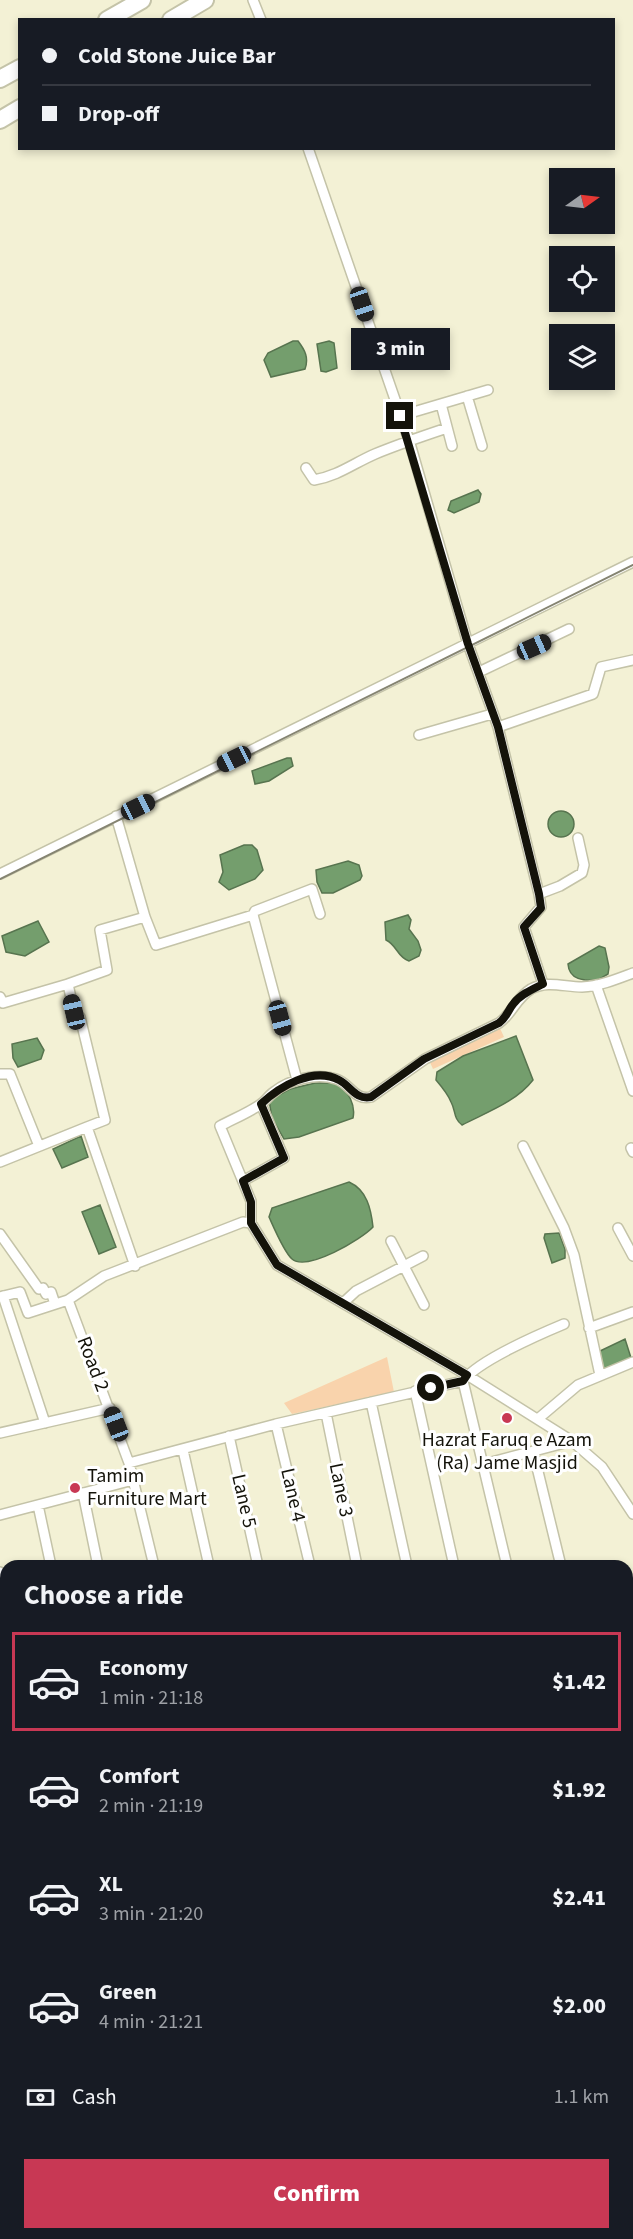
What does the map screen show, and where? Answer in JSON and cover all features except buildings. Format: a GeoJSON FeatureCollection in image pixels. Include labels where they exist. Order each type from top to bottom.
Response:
{"type":"FeatureCollection","features":[{"type":"Feature","properties":{"kind":"highway"},"geometry":{"type":"LineString","coordinates":[[110,18],[142,0]]}},
{"type":"Feature","properties":{"kind":"highway"},"geometry":{"type":"LineString","coordinates":[[174,18],[205,0]]}},
{"type":"Feature","properties":{"kind":"highway"},"geometry":{"type":"LineString","coordinates":[[0,79],[18,69]]}},
{"type":"Feature","properties":{"kind":"highway"},"geometry":{"type":"LineString","coordinates":[[0,120],[18,109]]}},
{"type":"Feature","properties":{"kind":"street"},"geometry":{"type":"LineString","coordinates":[[253,0],[260,18]]}},
{"type":"Feature","properties":{"kind":"street"},"geometry":{"type":"LineString","coordinates":[[309,150],[409,440],[468,644],[498,727],[539,894],[541,908],[524,927],[543,984]]}},
{"type":"Feature","properties":{"kind":"street"},"geometry":{"type":"LineString","coordinates":[[400,416],[488,390]]}},
{"type":"Feature","properties":{"kind":"street"},"geometry":{"type":"LineString","coordinates":[[467,396],[482,446]]}},
{"type":"Feature","properties":{"kind":"street"},"geometry":{"type":"LineString","coordinates":[[441,404],[452,446]]}},
{"type":"Feature","properties":{"kind":"street"},"geometry":{"type":"LineString","coordinates":[[306,468],[314,480],[337,475],[409,440],[447,428]]}},
{"type":"Feature","properties":{"kind":"street"},"geometry":{"type":"LineString","coordinates":[[0,874],[468,644],[545,603],[633,562]]}},
{"type":"Feature","properties":{"kind":"street"},"geometry":{"type":"LineString","coordinates":[[478,672],[569,629]]}},
{"type":"Feature","properties":{"kind":"street"},"geometry":{"type":"LineString","coordinates":[[498,727],[592,694],[601,667],[633,660]]}},
{"type":"Feature","properties":{"kind":"street"},"geometry":{"type":"LineString","coordinates":[[419,735],[492,714]]}},
{"type":"Feature","properties":{"kind":"street"},"geometry":{"type":"LineString","coordinates":[[116,816],[145,917],[156,945],[253,915],[255,911],[312,889],[320,914]]}},
{"type":"Feature","properties":{"kind":"street"},"geometry":{"type":"LineString","coordinates":[[539,894],[560,886],[582,873],[584,865],[578,838]]}},
{"type":"Feature","properties":{"kind":"street"},"geometry":{"type":"LineString","coordinates":[[253,915],[297,1080]]}},
{"type":"Feature","properties":{"kind":"street"},"geometry":{"type":"LineString","coordinates":[[0,997],[3,1003],[107,970],[100,930],[145,917]]}},
{"type":"Feature","properties":{"kind":"street"},"geometry":{"type":"LineString","coordinates":[[633,974],[596,985],[581,987],[543,984],[530,990],[514,1002],[505,1018],[499,1023],[424,1059],[371,1097],[364,1099],[355,1094],[339,1079],[320,1077],[297,1080],[276,1090],[261,1104],[220,1126],[251,1202],[251,1223],[277,1265],[465,1378],[539,1418],[572,1441],[602,1467],[633,1514]]}},
{"type":"Feature","properties":{"kind":"street"},"geometry":{"type":"LineString","coordinates":[[0,1162],[105,1120],[80,1017],[74,1012],[68,984]]}},
{"type":"Feature","properties":{"kind":"street"},"geometry":{"type":"LineString","coordinates":[[596,985],[633,1091]]}},
{"type":"Feature","properties":{"kind":"street"},"geometry":{"type":"LineString","coordinates":[[0,1074],[10,1074],[39,1146]]}},
{"type":"Feature","properties":{"kind":"street"},"geometry":{"type":"LineString","coordinates":[[243,1181],[284,1158],[261,1104]]}},
{"type":"Feature","properties":{"kind":"street"},"geometry":{"type":"LineString","coordinates":[[87,1127],[135,1266]]}},
{"type":"Feature","properties":{"kind":"street"},"geometry":{"type":"LineString","coordinates":[[523,1146],[564,1228],[574,1255],[600,1375]]}},
{"type":"Feature","properties":{"kind":"street"},"geometry":{"type":"LineString","coordinates":[[45,1423],[1,1297],[20,1292],[28,1312],[68,1300],[104,1276],[135,1266],[243,1222],[251,1223]]}},
{"type":"Feature","properties":{"kind":"street"},"geometry":{"type":"LineString","coordinates":[[618,1228],[633,1256]]}},
{"type":"Feature","properties":{"kind":"street"},"geometry":{"type":"LineString","coordinates":[[0,1233],[39,1289],[43,1288],[45,1294],[51,1292],[55,1304]]}},
{"type":"Feature","properties":{"kind":"street"},"geometry":{"type":"LineString","coordinates":[[391,1241],[424,1305]]}},
{"type":"Feature","properties":{"kind":"street"},"geometry":{"type":"LineString","coordinates":[[343,1303],[356,1291],[423,1256]]}},
{"type":"Feature","properties":{"kind":"street","name":"Road 2"},"geometry":{"type":"LineString","coordinates":[[68,1300],[129,1463],[152,1560]]}},
{"type":"Feature","properties":{"kind":"street"},"geometry":{"type":"LineString","coordinates":[[589,1328],[633,1312]]}},
{"type":"Feature","properties":{"kind":"street"},"geometry":{"type":"LineString","coordinates":[[129,1463],[465,1378],[564,1323]]}},
{"type":"Feature","properties":{"kind":"street"},"geometry":{"type":"LineString","coordinates":[[539,1418],[578,1385],[633,1362]]}},
{"type":"Feature","properties":{"kind":"street"},"geometry":{"type":"LineString","coordinates":[[465,1378],[506,1560]]}},
{"type":"Feature","properties":{"kind":"street"},"geometry":{"type":"LineString","coordinates":[[415,1391],[453,1560]]}},
{"type":"Feature","properties":{"kind":"street"},"geometry":{"type":"LineString","coordinates":[[372,1402],[406,1560]]}},
{"type":"Feature","properties":{"kind":"street"},"geometry":{"type":"LineString","coordinates":[[0,1433],[110,1408]]}},
{"type":"Feature","properties":{"kind":"street","name":"Lane 3"},"geometry":{"type":"LineString","coordinates":[[326,1413],[356,1560]]}},
{"type":"Feature","properties":{"kind":"street","name":"Lane 4"},"geometry":{"type":"LineString","coordinates":[[276,1424],[309,1560]]}},
{"type":"Feature","properties":{"kind":"street","name":"Lane 5"},"geometry":{"type":"LineString","coordinates":[[229,1436],[257,1560]]}},
{"type":"Feature","properties":{"kind":"street"},"geometry":{"type":"LineString","coordinates":[[484,1464],[572,1441]]}},
{"type":"Feature","properties":{"kind":"street"},"geometry":{"type":"LineString","coordinates":[[183,1450],[208,1560]]}},
{"type":"Feature","properties":{"kind":"street"},"geometry":{"type":"LineString","coordinates":[[533,1451],[560,1560]]}},
{"type":"Feature","properties":{"kind":"street"},"geometry":{"type":"LineString","coordinates":[[0,1515],[133,1480]]}},
{"type":"Feature","properties":{"kind":"street"},"geometry":{"type":"LineString","coordinates":[[83,1493],[97,1560]]}},
{"type":"Feature","properties":{"kind":"street"},"geometry":{"type":"LineString","coordinates":[[38,1505],[50,1560]]}},
{"type":"Feature","properties":{"kind":"shaded area"},"geometry":{"type":"Polygon","coordinates":[[[293,341],[298,341],[304,351],[307,361],[305,369],[271,377],[264,360],[268,353],[293,341]]]}},
{"type":"Feature","properties":{"kind":"shaded area"},"geometry":{"type":"Polygon","coordinates":[[[329,341],[334,343],[337,368],[326,372],[321,371],[317,344],[329,341]]]}},
{"type":"Feature","properties":{"kind":"shaded area"},"geometry":{"type":"Polygon","coordinates":[[[478,490],[481,494],[479,502],[454,513],[448,510],[451,501],[478,490]]]}},
{"type":"Feature","properties":{"kind":"shaded area"},"geometry":{"type":"Polygon","coordinates":[[[291,758],[293,766],[269,781],[255,784],[252,771],[291,758]]]}},
{"type":"Feature","properties":{"kind":"shaded area"},"geometry":{"type":"Polygon","coordinates":[[[561,811],[570,815],[574,824],[570,833],[561,837],[552,833],[548,824],[552,815],[561,811]]]}},
{"type":"Feature","properties":{"kind":"shaded area"},"geometry":{"type":"Polygon","coordinates":[[[244,845],[252,845],[257,850],[263,870],[255,879],[229,890],[219,882],[223,872],[220,855],[244,845]]]}},
{"type":"Feature","properties":{"kind":"shaded area"},"geometry":{"type":"Polygon","coordinates":[[[348,861],[359,865],[362,876],[360,880],[333,893],[322,893],[317,882],[316,870],[348,861]]]}},
{"type":"Feature","properties":{"kind":"shaded area"},"geometry":{"type":"Polygon","coordinates":[[[408,915],[411,920],[409,929],[418,941],[421,950],[419,956],[409,961],[386,940],[385,922],[408,915]]]}},
{"type":"Feature","properties":{"kind":"shaded area"},"geometry":{"type":"Polygon","coordinates":[[[38,921],[49,942],[25,956],[6,952],[2,936],[38,921]]]}},
{"type":"Feature","properties":{"kind":"shaded area"},"geometry":{"type":"Polygon","coordinates":[[[599,946],[605,948],[608,974],[598,980],[583,980],[574,976],[568,964],[599,946]]]}},
{"type":"Feature","properties":{"kind":"shaded area"},"geometry":{"type":"Polygon","coordinates":[[[498,1024],[504,1037],[433,1069],[428,1058],[498,1024]]]}},
{"type":"Feature","properties":{"kind":"shaded area"},"geometry":{"type":"Polygon","coordinates":[[[516,1036],[533,1080],[510,1100],[462,1125],[456,1117],[448,1096],[436,1080],[437,1072],[463,1056],[516,1036]]]}},
{"type":"Feature","properties":{"kind":"shaded area"},"geometry":{"type":"Polygon","coordinates":[[[37,1038],[44,1050],[41,1059],[18,1067],[13,1058],[12,1044],[37,1038]]]}},
{"type":"Feature","properties":{"kind":"shaded area"},"geometry":{"type":"Polygon","coordinates":[[[315,1083],[339,1083],[350,1099],[353,1118],[299,1137],[284,1139],[272,1118],[269,1100],[290,1089],[315,1083]]]}},
{"type":"Feature","properties":{"kind":"shaded area"},"geometry":{"type":"Polygon","coordinates":[[[81,1136],[88,1157],[62,1168],[53,1149],[81,1136]]]}},
{"type":"Feature","properties":{"kind":"shaded area"},"geometry":{"type":"Polygon","coordinates":[[[349,1182],[364,1195],[373,1227],[358,1239],[321,1258],[299,1262],[292,1259],[269,1217],[272,1208],[349,1182]]]}},
{"type":"Feature","properties":{"kind":"shaded area"},"geometry":{"type":"Polygon","coordinates":[[[100,1205],[116,1247],[99,1254],[82,1212],[100,1205]]]}},
{"type":"Feature","properties":{"kind":"shaded area"},"geometry":{"type":"Polygon","coordinates":[[[559,1233],[565,1249],[565,1258],[552,1263],[544,1238],[545,1234],[559,1233]]]}},
{"type":"Feature","properties":{"kind":"shaded area"},"geometry":{"type":"Polygon","coordinates":[[[625,1339],[632,1361],[602,1370],[598,1352],[625,1339]]]}},
{"type":"Feature","properties":{"kind":"shaded area"},"geometry":{"type":"Polygon","coordinates":[[[387,1357],[394,1392],[292,1414],[284,1403],[387,1357]]]}},
{"type":"Feature","properties":{"kind":"railway"},"geometry":{"type":"LineString","coordinates":[[0,879],[633,565]]}},
{"type":"Feature","properties":{"kind":"place","name":"Hazrat Faruq e Azam (Ra) Jame Masjid"},"geometry":{"type":"Point","coordinates":[507,1418]}},
{"type":"Feature","properties":{"kind":"place","name":"Tamim Furniture Mart"},"geometry":{"type":"Point","coordinates":[75,1488]}},
{"type":"Feature","properties":{"kind":"route"},"geometry":{"type":"LineString","coordinates":[[400,416],[468,644],[498,727],[539,894],[541,908],[526,922],[524,927],[543,984],[514,1002],[505,1018],[499,1023],[424,1059],[371,1097],[364,1099],[355,1094],[339,1079],[320,1077],[297,1080],[276,1090],[261,1104],[284,1158],[243,1181],[251,1202],[251,1223],[255,1226],[277,1265],[467,1375],[463,1381],[431,1388]]}}]}
